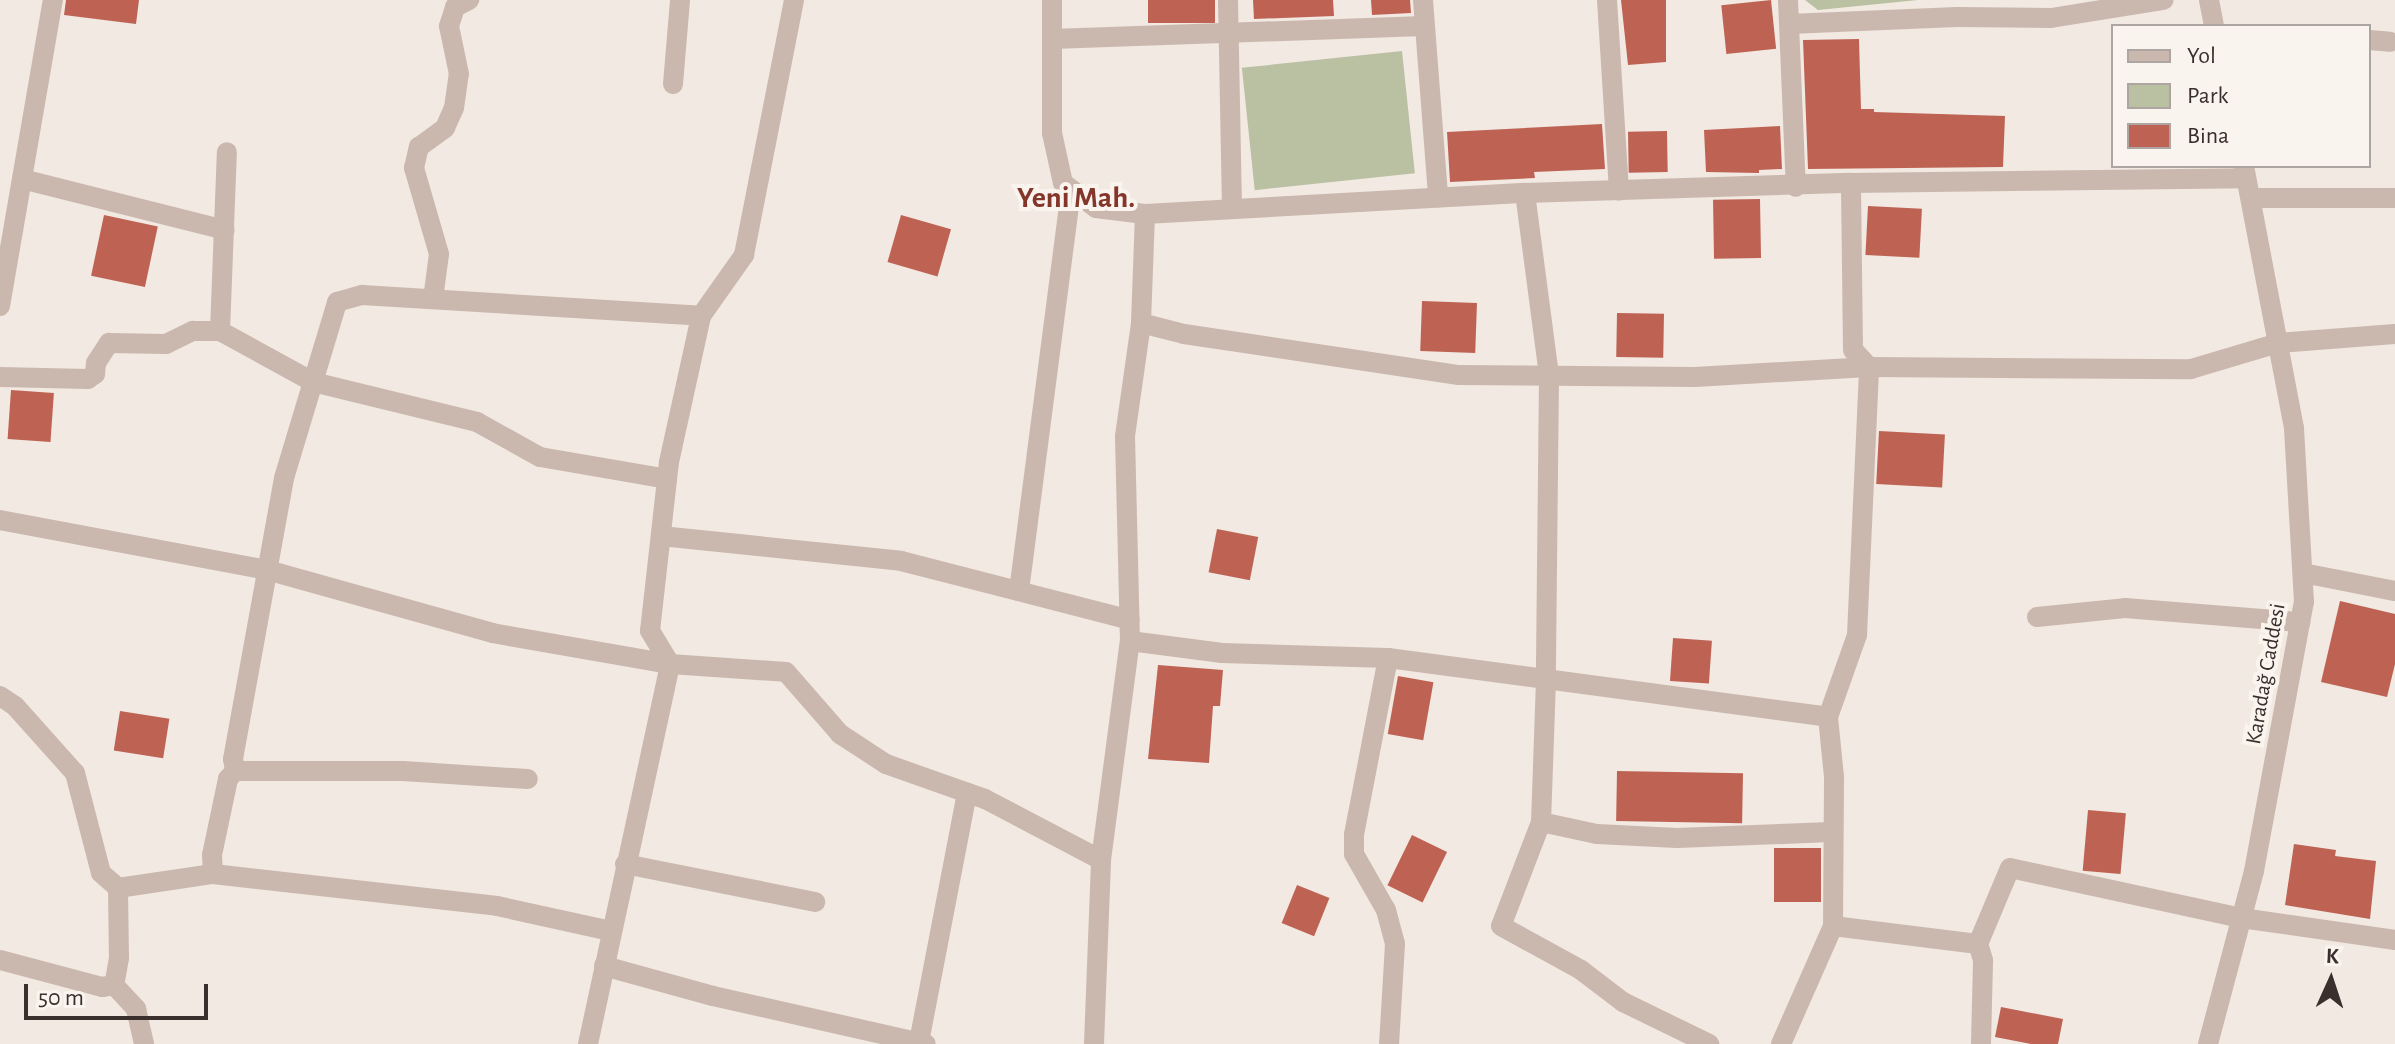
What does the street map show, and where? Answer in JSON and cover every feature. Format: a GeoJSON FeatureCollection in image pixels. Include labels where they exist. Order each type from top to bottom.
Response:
{"type":"FeatureCollection","features":[{"type":"Feature","properties":{"kind":"street"},"geometry":{"type":"LineString","coordinates":[[0,306],[9,206],[22,179],[53,0]]}},
{"type":"Feature","properties":{"kind":"street"},"geometry":{"type":"LineString","coordinates":[[433,299],[439,254],[414,168],[419,147],[445,128],[454,108],[459,74],[449,26],[455,7],[469,0]]}},
{"type":"Feature","properties":{"kind":"street"},"geometry":{"type":"LineString","coordinates":[[673,84],[680,0]]}},
{"type":"Feature","properties":{"kind":"street"},"geometry":{"type":"LineString","coordinates":[[588,1044],[670,664],[650,631],[667,479],[701,316],[744,255],[794,0]]}},
{"type":"Feature","properties":{"kind":"street"},"geometry":{"type":"LineString","coordinates":[[1052,0],[1052,133],[1063,183],[1096,208],[1145,214],[1525,193],[1851,183],[2247,180],[2395,198]]}},
{"type":"Feature","properties":{"kind":"street"},"geometry":{"type":"LineString","coordinates":[[1228,0],[1232,209]]}},
{"type":"Feature","properties":{"kind":"street"},"geometry":{"type":"LineString","coordinates":[[1423,0],[1438,197]]}},
{"type":"Feature","properties":{"kind":"street"},"geometry":{"type":"LineString","coordinates":[[1607,0],[1619,191]]}},
{"type":"Feature","properties":{"kind":"street"},"geometry":{"type":"LineString","coordinates":[[1788,0],[1796,187]]}},
{"type":"Feature","properties":{"kind":"street"},"geometry":{"type":"LineString","coordinates":[[1789,24],[1978,10],[2051,18],[2164,0]]}},
{"type":"Feature","properties":{"kind":"street"},"geometry":{"type":"LineString","coordinates":[[2209,0],[2214,24]]}},
{"type":"Feature","properties":{"kind":"street"},"geometry":{"type":"LineString","coordinates":[[1052,39],[1424,26]]}},
{"type":"Feature","properties":{"kind":"street"},"geometry":{"type":"LineString","coordinates":[[2371,40],[2390,42]]}},
{"type":"Feature","properties":{"kind":"street"},"geometry":{"type":"LineString","coordinates":[[220,331],[227,152]]}},
{"type":"Feature","properties":{"kind":"street"},"geometry":{"type":"LineString","coordinates":[[22,179],[225,230]]}},
{"type":"Feature","properties":{"kind":"street","name":"Karadağ Caddesi"},"geometry":{"type":"LineString","coordinates":[[2208,1044],[2254,871],[2304,602],[2294,428],[2247,180]]}},
{"type":"Feature","properties":{"kind":"street"},"geometry":{"type":"LineString","coordinates":[[1781,1044],[1833,926],[1831,832],[1834,777],[1828,717],[1857,635],[1869,367],[1853,350],[1851,183]]}},
{"type":"Feature","properties":{"kind":"street"},"geometry":{"type":"LineString","coordinates":[[1019,591],[1071,189]]}},
{"type":"Feature","properties":{"kind":"street"},"geometry":{"type":"LineString","coordinates":[[1525,193],[1549,376],[1546,680],[1541,822],[1501,926],[1581,970],[1623,1002],[1709,1044]]}},
{"type":"Feature","properties":{"kind":"street"},"geometry":{"type":"LineString","coordinates":[[1094,1044],[1101,860],[1130,641],[1125,436],[1141,323],[1145,214]]}},
{"type":"Feature","properties":{"kind":"street"},"geometry":{"type":"LineString","coordinates":[[235,771],[233,759],[284,478],[337,302],[362,295],[701,316]]}},
{"type":"Feature","properties":{"kind":"street"},"geometry":{"type":"LineString","coordinates":[[1141,323],[1214,339],[1459,375],[1549,376],[1695,377],[1869,367],[2191,369],[2278,343],[2395,334]]}},
{"type":"Feature","properties":{"kind":"street"},"geometry":{"type":"LineString","coordinates":[[0,377],[88,379],[95,374],[96,363],[109,343],[166,344],[193,331],[220,331],[313,382],[477,422],[540,457],[667,479]]}},
{"type":"Feature","properties":{"kind":"street"},"geometry":{"type":"LineString","coordinates":[[0,520],[267,570],[492,633],[670,664],[786,672],[840,734],[886,764],[967,793],[1101,860]]}},
{"type":"Feature","properties":{"kind":"street"},"geometry":{"type":"LineString","coordinates":[[661,536],[901,561],[1130,620]]}},
{"type":"Feature","properties":{"kind":"street"},"geometry":{"type":"LineString","coordinates":[[2303,573],[2395,591]]}},
{"type":"Feature","properties":{"kind":"street"},"geometry":{"type":"LineString","coordinates":[[2037,617],[2125,608],[2300,622]]}},
{"type":"Feature","properties":{"kind":"street"},"geometry":{"type":"LineString","coordinates":[[1130,641],[1222,653],[1388,658],[1828,717]]}},
{"type":"Feature","properties":{"kind":"street"},"geometry":{"type":"LineString","coordinates":[[1388,658],[1354,835],[1354,854],[1386,910],[1395,944],[1389,1044]]}},
{"type":"Feature","properties":{"kind":"street"},"geometry":{"type":"LineString","coordinates":[[0,696],[15,706],[75,773],[101,873],[118,888],[119,958],[114,985]]}},
{"type":"Feature","properties":{"kind":"street"},"geometry":{"type":"LineString","coordinates":[[213,874],[212,855],[228,779],[235,771],[403,771],[528,779]]}},
{"type":"Feature","properties":{"kind":"street"},"geometry":{"type":"LineString","coordinates":[[604,966],[713,996],[923,1043],[967,793]]}},
{"type":"Feature","properties":{"kind":"street"},"geometry":{"type":"LineString","coordinates":[[1541,822],[1597,834],[1677,838],[1831,832]]}},
{"type":"Feature","properties":{"kind":"street"},"geometry":{"type":"LineString","coordinates":[[625,864],[815,902]]}},
{"type":"Feature","properties":{"kind":"street"},"geometry":{"type":"LineString","coordinates":[[1981,1044],[1983,960],[1978,944],[2010,868],[2241,918],[2395,940]]}},
{"type":"Feature","properties":{"kind":"street"},"geometry":{"type":"LineString","coordinates":[[118,888],[213,874],[497,906],[611,931]]}},
{"type":"Feature","properties":{"kind":"street"},"geometry":{"type":"LineString","coordinates":[[1833,926],[1978,944]]}},
{"type":"Feature","properties":{"kind":"street"},"geometry":{"type":"LineString","coordinates":[[0,960],[102,987],[114,985]]}},
{"type":"Feature","properties":{"kind":"street"},"geometry":{"type":"LineString","coordinates":[[114,985],[136,1009],[144,1044]]}},
{"type":"Feature","properties":{"kind":"green space"},"geometry":{"type":"Polygon","coordinates":[[[1805,0],[1918,0],[1818,10],[1805,0]]]}},
{"type":"Feature","properties":{"kind":"green space"},"geometry":{"type":"Polygon","coordinates":[[[1402,51],[1415,173],[1255,190],[1242,68],[1402,51]]]}},
{"type":"Feature","properties":{"kind":"building"},"geometry":{"type":"Polygon","coordinates":[[[66,0],[139,0],[136,24],[64,15],[66,0]]]}},
{"type":"Feature","properties":{"kind":"building"},"geometry":{"type":"Polygon","coordinates":[[[1148,0],[1215,0],[1215,23],[1148,23],[1148,0]]]}},
{"type":"Feature","properties":{"kind":"building"},"geometry":{"type":"Polygon","coordinates":[[[1253,0],[1333,0],[1334,16],[1254,19],[1253,0]]]}},
{"type":"Feature","properties":{"kind":"building"},"geometry":{"type":"Polygon","coordinates":[[[1371,0],[1410,0],[1411,13],[1372,15],[1371,0]]]}},
{"type":"Feature","properties":{"kind":"building"},"geometry":{"type":"Polygon","coordinates":[[[1621,0],[1666,0],[1666,62],[1628,65],[1621,0]]]}},
{"type":"Feature","properties":{"kind":"building"},"geometry":{"type":"Polygon","coordinates":[[[1771,0],[1776,49],[1726,54],[1721,5],[1771,0]]]}},
{"type":"Feature","properties":{"kind":"building"},"geometry":{"type":"Polygon","coordinates":[[[1859,39],[1861,109],[2005,116],[2003,167],[1808,169],[1803,40],[1859,39]]]}},
{"type":"Feature","properties":{"kind":"building"},"geometry":{"type":"Polygon","coordinates":[[[1602,124],[1605,169],[1534,172],[1535,178],[1450,182],[1447,132],[1602,124]]]}},
{"type":"Feature","properties":{"kind":"building"},"geometry":{"type":"Polygon","coordinates":[[[1780,126],[1782,169],[1759,170],[1759,173],[1706,172],[1704,130],[1780,126]]]}},
{"type":"Feature","properties":{"kind":"building"},"geometry":{"type":"Polygon","coordinates":[[[1667,131],[1668,172],[1629,173],[1628,132],[1667,131]]]}},
{"type":"Feature","properties":{"kind":"building"},"geometry":{"type":"Polygon","coordinates":[[[1760,199],[1761,258],[1714,259],[1713,200],[1760,199]]]}},
{"type":"Feature","properties":{"kind":"building"},"geometry":{"type":"Polygon","coordinates":[[[1868,206],[1922,209],[1919,258],[1865,255],[1868,206]]]}},
{"type":"Feature","properties":{"kind":"building"},"geometry":{"type":"Polygon","coordinates":[[[104,215],[158,226],[145,287],[91,276],[104,215]]]}},
{"type":"Feature","properties":{"kind":"building"},"geometry":{"type":"Polygon","coordinates":[[[901,215],[951,229],[937,276],[887,262],[901,215]]]}},
{"type":"Feature","properties":{"kind":"building"},"geometry":{"type":"Polygon","coordinates":[[[1422,301],[1477,303],[1475,353],[1420,351],[1422,301]]]}},
{"type":"Feature","properties":{"kind":"building"},"geometry":{"type":"Polygon","coordinates":[[[1617,313],[1664,314],[1663,358],[1616,357],[1617,313]]]}},
{"type":"Feature","properties":{"kind":"building"},"geometry":{"type":"Polygon","coordinates":[[[11,390],[54,393],[50,442],[8,439],[11,390]]]}},
{"type":"Feature","properties":{"kind":"building"},"geometry":{"type":"Polygon","coordinates":[[[1879,431],[1945,434],[1942,487],[1876,484],[1879,431]]]}},
{"type":"Feature","properties":{"kind":"building"},"geometry":{"type":"Polygon","coordinates":[[[1217,529],[1258,537],[1250,580],[1209,572],[1217,529]]]}},
{"type":"Feature","properties":{"kind":"building"},"geometry":{"type":"Polygon","coordinates":[[[2340,601],[2395,614],[2395,664],[2387,697],[2321,682],[2340,601]]]}},
{"type":"Feature","properties":{"kind":"building"},"geometry":{"type":"Polygon","coordinates":[[[1673,638],[1712,641],[1709,684],[1670,681],[1673,638]]]}},
{"type":"Feature","properties":{"kind":"building"},"geometry":{"type":"Polygon","coordinates":[[[1158,665],[1223,670],[1220,706],[1213,706],[1209,763],[1148,759],[1158,665]]]}},
{"type":"Feature","properties":{"kind":"building"},"geometry":{"type":"Polygon","coordinates":[[[1398,676],[1433,682],[1423,740],[1388,734],[1398,676]]]}},
{"type":"Feature","properties":{"kind":"building"},"geometry":{"type":"Polygon","coordinates":[[[120,711],[169,719],[163,758],[114,751],[120,711]]]}},
{"type":"Feature","properties":{"kind":"building"},"geometry":{"type":"Polygon","coordinates":[[[1617,771],[1743,773],[1742,823],[1616,821],[1617,771]]]}},
{"type":"Feature","properties":{"kind":"building"},"geometry":{"type":"Polygon","coordinates":[[[2088,810],[2126,813],[2121,874],[2083,871],[2088,810]]]}},
{"type":"Feature","properties":{"kind":"building"},"geometry":{"type":"Polygon","coordinates":[[[1412,835],[1447,852],[1423,902],[1387,885],[1412,835]]]}},
{"type":"Feature","properties":{"kind":"building"},"geometry":{"type":"Polygon","coordinates":[[[2294,844],[2336,850],[2335,856],[2376,861],[2370,919],[2285,905],[2294,844]]]}},
{"type":"Feature","properties":{"kind":"building"},"geometry":{"type":"Polygon","coordinates":[[[1774,848],[1821,848],[1821,902],[1774,902],[1774,848]]]}},
{"type":"Feature","properties":{"kind":"building"},"geometry":{"type":"Polygon","coordinates":[[[1297,885],[1329,898],[1314,936],[1282,923],[1297,885]]]}},
{"type":"Feature","properties":{"kind":"building"},"geometry":{"type":"Polygon","coordinates":[[[2001,1007],[2063,1019],[2058,1044],[2031,1044],[1995,1037],[2001,1007]]]}},
{"type":"Feature","properties":{"kind":"district","name":"Yeni Mah."},"geometry":{"type":"Point","coordinates":[1076,198]}}]}
